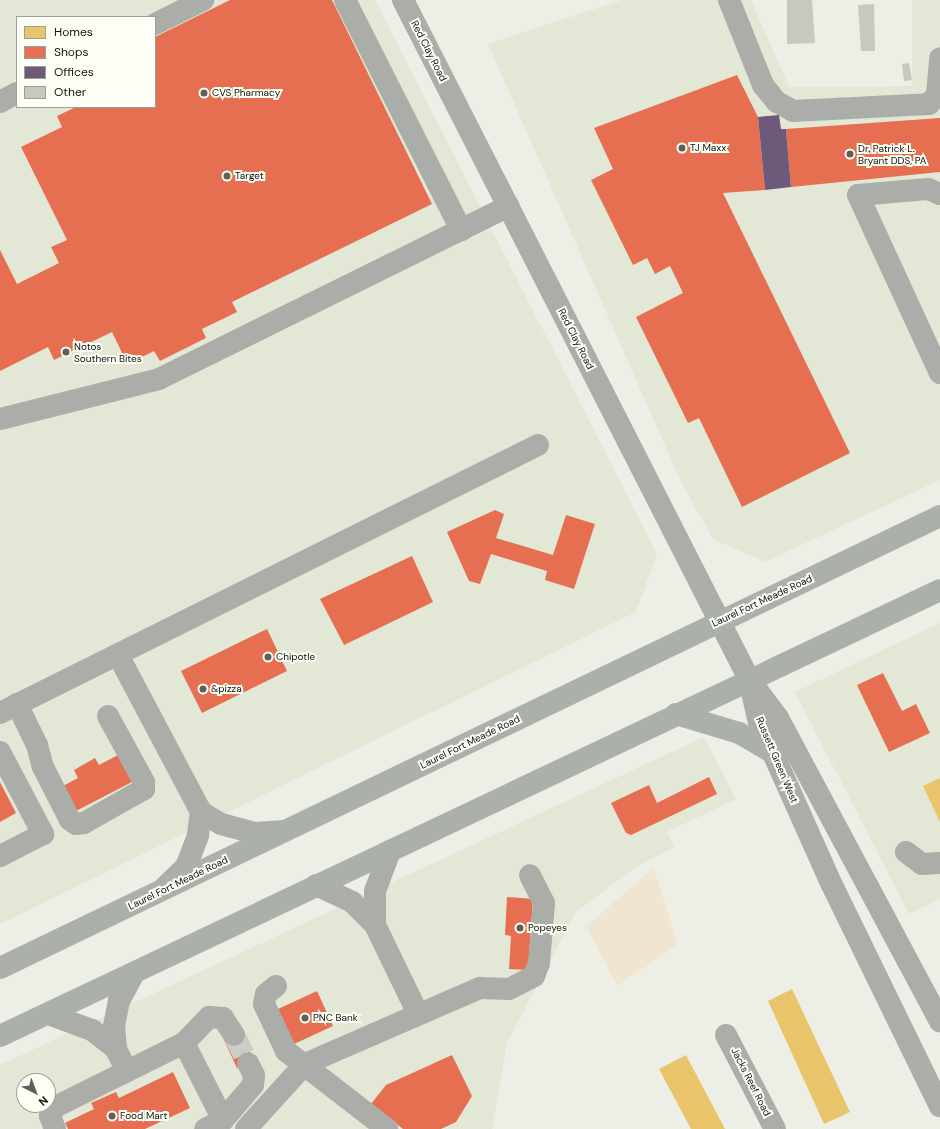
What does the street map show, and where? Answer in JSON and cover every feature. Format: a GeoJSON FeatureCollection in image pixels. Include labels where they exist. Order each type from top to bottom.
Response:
{"type":"FeatureCollection","features":[{"type":"Feature","properties":{"kind":"main road","name":"Laurel Fort Meade Road"},"geometry":{"type":"LineString","coordinates":[[0,968],[940,516]]}},
{"type":"Feature","properties":{"kind":"main road"},"geometry":{"type":"LineString","coordinates":[[0,1036],[749,679],[940,590]]}},
{"type":"Feature","properties":{"kind":"main road"},"geometry":{"type":"LineString","coordinates":[[676,714],[739,734],[773,752]]}},
{"type":"Feature","properties":{"kind":"street"},"geometry":{"type":"LineString","coordinates":[[156,24],[203,0]]}},
{"type":"Feature","properties":{"kind":"street"},"geometry":{"type":"LineString","coordinates":[[345,0],[461,230]]}},
{"type":"Feature","properties":{"kind":"street","name":"Red Clay Road"},"geometry":{"type":"LineString","coordinates":[[403,0],[749,679]]}},
{"type":"Feature","properties":{"kind":"street"},"geometry":{"type":"LineString","coordinates":[[729,0],[763,85],[778,102],[793,111],[929,104],[937,95],[940,58]]}},
{"type":"Feature","properties":{"kind":"street"},"geometry":{"type":"LineString","coordinates":[[0,102],[16,94]]}},
{"type":"Feature","properties":{"kind":"street"},"geometry":{"type":"LineString","coordinates":[[940,194],[928,189],[858,195],[940,373]]}},
{"type":"Feature","properties":{"kind":"street"},"geometry":{"type":"LineString","coordinates":[[0,419],[159,379],[508,206]]}},
{"type":"Feature","properties":{"kind":"street"},"geometry":{"type":"LineString","coordinates":[[108,716],[144,782],[144,790],[90,820],[76,824],[70,820],[43,767],[37,745],[9,709],[538,445]]}},
{"type":"Feature","properties":{"kind":"street"},"geometry":{"type":"LineString","coordinates":[[118,655],[201,812],[221,824],[255,833],[285,831]]}},
{"type":"Feature","properties":{"kind":"street","name":"Russett Green West"},"geometry":{"type":"LineString","coordinates":[[749,679],[759,722],[832,885],[940,1106]]}},
{"type":"Feature","properties":{"kind":"street","name":"Russett Green West"},"geometry":{"type":"LineString","coordinates":[[749,679],[778,718],[940,1022]]}},
{"type":"Feature","properties":{"kind":"street"},"geometry":{"type":"LineString","coordinates":[[0,752],[43,834],[0,856]]}},
{"type":"Feature","properties":{"kind":"street"},"geometry":{"type":"LineString","coordinates":[[160,892],[186,867],[198,836],[201,812]]}},
{"type":"Feature","properties":{"kind":"street"},"geometry":{"type":"LineString","coordinates":[[375,925],[375,892],[390,851]]}},
{"type":"Feature","properties":{"kind":"street"},"geometry":{"type":"LineString","coordinates":[[906,852],[922,864],[940,862]]}},
{"type":"Feature","properties":{"kind":"street"},"geometry":{"type":"LineString","coordinates":[[246,1129],[305,1064],[417,1012],[480,988],[509,989],[534,976],[539,962],[544,903],[530,875]]}},
{"type":"Feature","properties":{"kind":"street"},"geometry":{"type":"LineString","coordinates":[[316,885],[352,902],[375,925],[417,1012]]}},
{"type":"Feature","properties":{"kind":"street"},"geometry":{"type":"LineString","coordinates":[[127,1072],[116,1049],[114,1026],[119,1001],[134,973]]}},
{"type":"Feature","properties":{"kind":"street"},"geometry":{"type":"LineString","coordinates":[[276,986],[266,994],[266,1010],[286,1051],[305,1064],[387,1129]]}},
{"type":"Feature","properties":{"kind":"street"},"geometry":{"type":"LineString","coordinates":[[48,1014],[92,1030],[116,1049]]}},
{"type":"Feature","properties":{"kind":"street"},"geometry":{"type":"LineString","coordinates":[[55,1129],[50,1116],[55,1107],[184,1043],[209,1017],[223,1018],[234,1034]]}},
{"type":"Feature","properties":{"kind":"street","name":"Jacks Reef Road"},"geometry":{"type":"LineString","coordinates":[[726,1035],[775,1129]]}},
{"type":"Feature","properties":{"kind":"street"},"geometry":{"type":"LineString","coordinates":[[184,1043],[214,1124],[252,1085],[254,1075],[248,1063]]}},
{"type":"Feature","properties":{"kind":"shaded area"},"geometry":{"type":"Polygon","coordinates":[[[0,0],[375,0],[657,554],[636,612],[0,924],[0,0]]]}},
{"type":"Feature","properties":{"kind":"shaded area"},"geometry":{"type":"Polygon","coordinates":[[[622,0],[751,0],[789,87],[912,86],[912,0],[940,0],[940,480],[765,562],[713,539],[682,484],[488,44],[622,0]]]}},
{"type":"Feature","properties":{"kind":"shaded area"},"geometry":{"type":"Polygon","coordinates":[[[940,623],[940,899],[909,914],[795,692],[940,623]]]}},
{"type":"Feature","properties":{"kind":"shaded area"},"geometry":{"type":"Polygon","coordinates":[[[704,737],[736,799],[667,832],[674,847],[637,866],[576,912],[507,1043],[492,1129],[0,1129],[0,1065],[704,737]]]}},
{"type":"Feature","properties":{"kind":"shaded area"},"geometry":{"type":"Polygon","coordinates":[[[654,868],[678,945],[617,986],[586,926],[654,868]]]}},
{"type":"Feature","properties":{"kind":"building: Homes"},"geometry":{"type":"Polygon","coordinates":[[[940,778],[940,822],[923,786],[940,778]]]}},
{"type":"Feature","properties":{"kind":"building: Homes"},"geometry":{"type":"Polygon","coordinates":[[[792,989],[850,1112],[824,1124],[768,1001],[792,989]]]}},
{"type":"Feature","properties":{"kind":"building: Homes"},"geometry":{"type":"Polygon","coordinates":[[[686,1055],[725,1129],[691,1129],[659,1069],[686,1055]]]}},
{"type":"Feature","properties":{"kind":"building: Shops","name":"Target"},"geometry":{"type":"Polygon","coordinates":[[[230,0],[332,0],[432,204],[232,302],[237,312],[202,329],[206,338],[160,361],[154,351],[130,363],[126,361],[112,332],[54,360],[48,347],[0,371],[0,250],[17,284],[59,263],[51,247],[67,240],[21,147],[62,127],[57,116],[74,108],[156,108],[156,37],[230,0]]]}},
{"type":"Feature","properties":{"kind":"building: Shops"},"geometry":{"type":"Polygon","coordinates":[[[737,75],[758,117],[765,190],[723,193],[850,453],[742,507],[699,418],[688,423],[636,317],[683,293],[670,266],[655,274],[647,258],[633,265],[591,180],[613,169],[594,128],[737,75]]]}},
{"type":"Feature","properties":{"kind":"building: Shops"},"geometry":{"type":"Polygon","coordinates":[[[940,118],[940,172],[791,187],[786,129],[940,118]]]}},
{"type":"Feature","properties":{"kind":"building: Shops"},"geometry":{"type":"Polygon","coordinates":[[[495,510],[504,514],[496,538],[553,555],[566,515],[595,524],[574,589],[545,580],[547,571],[491,554],[480,584],[469,581],[447,532],[495,510]]]}},
{"type":"Feature","properties":{"kind":"building: Shops"},"geometry":{"type":"Polygon","coordinates":[[[412,556],[433,602],[344,645],[320,599],[412,556]]]}},
{"type":"Feature","properties":{"kind":"building: Shops"},"geometry":{"type":"Polygon","coordinates":[[[267,629],[287,671],[202,713],[181,671],[267,629]]]}},
{"type":"Feature","properties":{"kind":"building: Shops"},"geometry":{"type":"Polygon","coordinates":[[[883,673],[902,711],[916,704],[930,733],[889,752],[857,685],[883,673]]]}},
{"type":"Feature","properties":{"kind":"building: Shops"},"geometry":{"type":"Polygon","coordinates":[[[118,755],[132,782],[74,812],[61,787],[78,778],[74,770],[95,758],[99,765],[118,755]]]}},
{"type":"Feature","properties":{"kind":"building: Shops"},"geometry":{"type":"Polygon","coordinates":[[[709,777],[717,794],[631,835],[626,833],[611,803],[649,785],[657,803],[709,777]]]}},
{"type":"Feature","properties":{"kind":"building: Shops"},"geometry":{"type":"Polygon","coordinates":[[[0,782],[16,813],[0,822],[0,782]]]}},
{"type":"Feature","properties":{"kind":"building: Shops","name":"Popeyes"},"geometry":{"type":"Polygon","coordinates":[[[507,897],[533,899],[528,970],[509,969],[511,936],[505,935],[507,897]]]}},
{"type":"Feature","properties":{"kind":"building: Shops","name":"PNC Bank"},"geometry":{"type":"Polygon","coordinates":[[[317,991],[333,1026],[294,1044],[278,1009],[317,991]]]}},
{"type":"Feature","properties":{"kind":"building: Shops"},"geometry":{"type":"Polygon","coordinates":[[[240,1032],[254,1060],[237,1068],[224,1040],[240,1032]]]}},
{"type":"Feature","properties":{"kind":"building: Shops"},"geometry":{"type":"Polygon","coordinates":[[[452,1055],[472,1096],[456,1122],[441,1129],[403,1129],[371,1104],[386,1085],[452,1055]]]}},
{"type":"Feature","properties":{"kind":"building: Shops"},"geometry":{"type":"Polygon","coordinates":[[[173,1072],[190,1108],[145,1129],[68,1129],[65,1123],[94,1109],[91,1103],[116,1092],[119,1098],[173,1072]]]}},
{"type":"Feature","properties":{"kind":"building: Offices"},"geometry":{"type":"Polygon","coordinates":[[[779,115],[781,129],[786,129],[791,187],[765,190],[758,117],[779,115]]]}},
{"type":"Feature","properties":{"kind":"building: Other"},"geometry":{"type":"Polygon","coordinates":[[[787,0],[812,0],[815,43],[787,44],[787,0]]]}},
{"type":"Feature","properties":{"kind":"building: Other"},"geometry":{"type":"Polygon","coordinates":[[[874,4],[875,51],[861,51],[858,5],[874,4]]]}},
{"type":"Feature","properties":{"kind":"building: Other"},"geometry":{"type":"Polygon","coordinates":[[[909,63],[912,80],[904,81],[902,64],[909,63]]]}},
{"type":"Feature","properties":{"kind":"tunnel"},"geometry":{"type":"LineString","coordinates":[[234,1035],[248,1063]]}},
{"type":"Feature","properties":{"kind":"place","name":"CVS Pharmacy"},"geometry":{"type":"Point","coordinates":[204,93]}},
{"type":"Feature","properties":{"kind":"place","name":"TJ Maxx"},"geometry":{"type":"Point","coordinates":[682,148]}},
{"type":"Feature","properties":{"kind":"place","name":"Dr. Patrick L. Bryant DDS, PA"},"geometry":{"type":"Point","coordinates":[850,154]}},
{"type":"Feature","properties":{"kind":"place","name":"Target"},"geometry":{"type":"Point","coordinates":[227,176]}},
{"type":"Feature","properties":{"kind":"place","name":"Notos Southern Bites"},"geometry":{"type":"Point","coordinates":[66,352]}},
{"type":"Feature","properties":{"kind":"place","name":"Chipotle"},"geometry":{"type":"Point","coordinates":[268,657]}},
{"type":"Feature","properties":{"kind":"place","name":"&pizza"},"geometry":{"type":"Point","coordinates":[203,689]}},
{"type":"Feature","properties":{"kind":"place","name":"Popeyes"},"geometry":{"type":"Point","coordinates":[520,928]}},
{"type":"Feature","properties":{"kind":"place","name":"PNC Bank"},"geometry":{"type":"Point","coordinates":[305,1018]}},
{"type":"Feature","properties":{"kind":"place","name":"Food Mart"},"geometry":{"type":"Point","coordinates":[112,1116]}}]}
